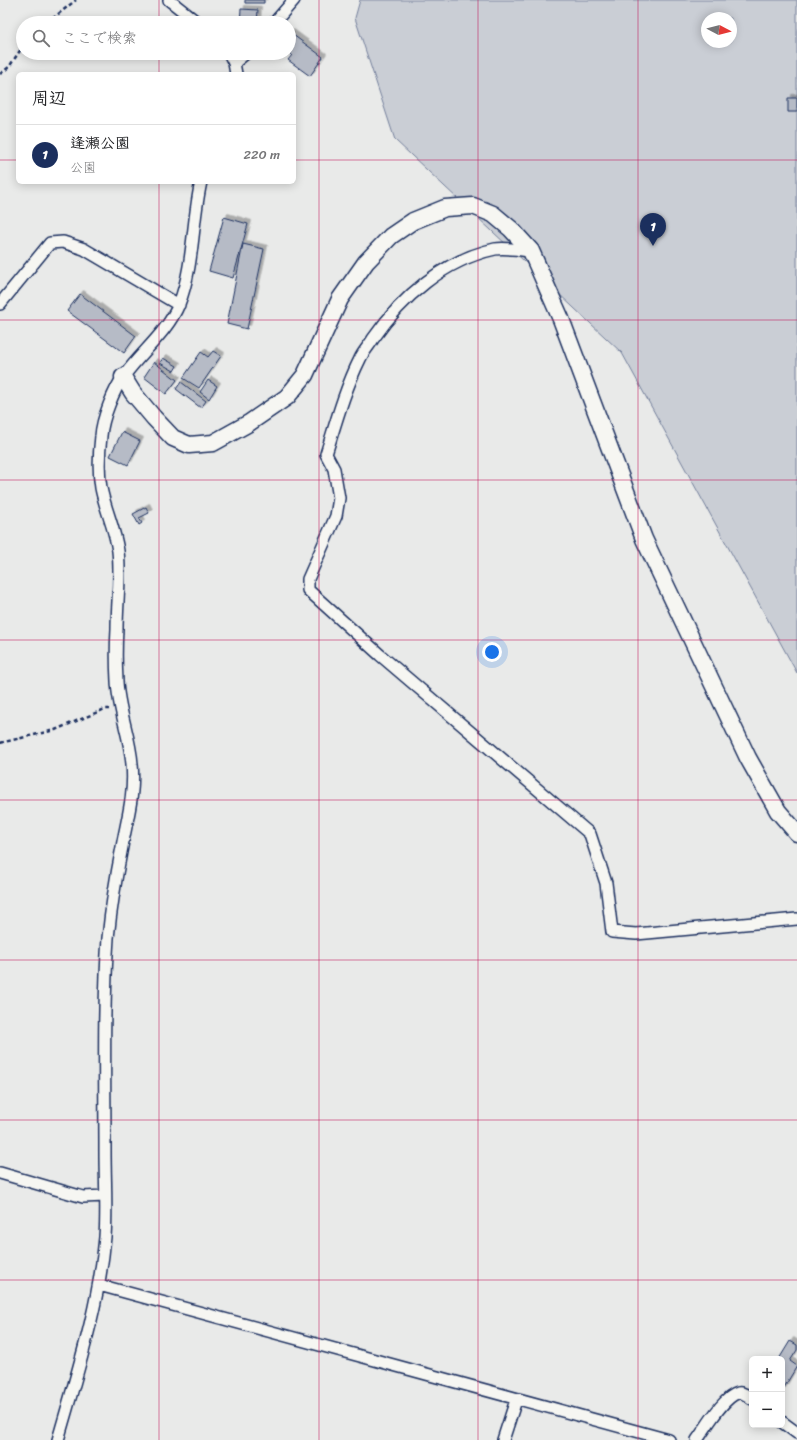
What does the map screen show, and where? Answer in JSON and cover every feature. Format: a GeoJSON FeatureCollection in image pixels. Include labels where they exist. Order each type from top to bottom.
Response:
{"type":"FeatureCollection","features":[{"type":"Feature","properties":{"kind":"street"},"geometry":{"type":"LineString","coordinates":[[169,0],[189,16]]}},
{"type":"Feature","properties":{"kind":"street"},"geometry":{"type":"LineString","coordinates":[[280,16],[294,0]]}},
{"type":"Feature","properties":{"kind":"street"},"geometry":{"type":"LineString","coordinates":[[235,69],[241,60]]}},
{"type":"Feature","properties":{"kind":"street"},"geometry":{"type":"LineString","coordinates":[[58,1440],[99,1285],[105,1236],[107,955],[112,904],[132,794],[132,762],[120,708],[117,683],[118,552],[116,539],[101,489],[99,467],[102,424],[123,377],[166,329],[179,304],[185,285],[201,184]]}},
{"type":"Feature","properties":{"kind":"street"},"geometry":{"type":"LineString","coordinates":[[123,377],[141,403],[173,438],[189,445],[213,443],[249,423],[286,397],[305,375],[340,300],[366,262],[391,236],[413,221],[445,208],[473,206],[493,214],[511,229],[531,251],[561,319],[644,539],[748,758],[778,811],[797,833]]}},
{"type":"Feature","properties":{"kind":"street"},"geometry":{"type":"LineString","coordinates":[[0,304],[50,243],[63,242],[84,249],[179,304]]}},
{"type":"Feature","properties":{"kind":"street"},"geometry":{"type":"LineString","coordinates":[[531,251],[496,248],[452,264],[406,299],[385,322],[360,358],[339,411],[326,454],[334,469],[339,498],[336,516],[308,579],[308,590],[380,655],[590,834],[606,883],[612,932],[636,934],[797,918]]}},
{"type":"Feature","properties":{"kind":"street"},"geometry":{"type":"LineString","coordinates":[[0,1173],[83,1197],[105,1196]]}},
{"type":"Feature","properties":{"kind":"street"},"geometry":{"type":"LineString","coordinates":[[99,1285],[516,1400],[669,1440]]}},
{"type":"Feature","properties":{"kind":"street"},"geometry":{"type":"LineString","coordinates":[[697,1440],[723,1404],[731,1397],[742,1393],[749,1397]]}},
{"type":"Feature","properties":{"kind":"street"},"geometry":{"type":"LineString","coordinates":[[503,1440],[516,1400]]}},
{"type":"Feature","properties":{"kind":"street"},"geometry":{"type":"LineString","coordinates":[[785,1424],[797,1433]]}},
{"type":"Feature","properties":{"kind":"path"},"geometry":{"type":"LineString","coordinates":[[56,16],[76,0]]}},
{"type":"Feature","properties":{"kind":"path"},"geometry":{"type":"LineString","coordinates":[[0,74],[8,67],[16,56]]}},
{"type":"Feature","properties":{"kind":"path"},"geometry":{"type":"LineString","coordinates":[[0,742],[55,730],[105,709],[120,708]]}},
{"type":"Feature","properties":{"kind":"shaded area"},"geometry":{"type":"Polygon","coordinates":[[[360,0],[797,0],[797,673],[622,353],[395,140],[355,18],[360,0]]]}},
{"type":"Feature","properties":{"kind":"building"},"geometry":{"type":"Polygon","coordinates":[[[245,0],[264,0],[264,3],[245,3],[245,0]]]}},
{"type":"Feature","properties":{"kind":"building"},"geometry":{"type":"Polygon","coordinates":[[[241,9],[258,10],[258,16],[240,16],[241,9]]]}},
{"type":"Feature","properties":{"kind":"building"},"geometry":{"type":"Polygon","coordinates":[[[296,37],[323,57],[310,76],[288,60],[296,60],[296,37]]]}},
{"type":"Feature","properties":{"kind":"building"},"geometry":{"type":"Polygon","coordinates":[[[788,98],[797,98],[797,112],[788,112],[788,98]]]}},
{"type":"Feature","properties":{"kind":"building"},"geometry":{"type":"Polygon","coordinates":[[[224,217],[248,224],[233,278],[209,271],[224,217]]]}},
{"type":"Feature","properties":{"kind":"building"},"geometry":{"type":"Polygon","coordinates":[[[243,244],[264,249],[247,329],[227,324],[243,244]]]}},
{"type":"Feature","properties":{"kind":"building"},"geometry":{"type":"Polygon","coordinates":[[[80,294],[136,336],[124,353],[67,311],[80,294]]]}},
{"type":"Feature","properties":{"kind":"building"},"geometry":{"type":"Polygon","coordinates":[[[213,351],[221,356],[199,388],[183,378],[201,352],[208,357],[213,351]]]}},
{"type":"Feature","properties":{"kind":"building"},"geometry":{"type":"Polygon","coordinates":[[[163,358],[177,366],[174,371],[160,363],[163,358]]]}},
{"type":"Feature","properties":{"kind":"building"},"geometry":{"type":"Polygon","coordinates":[[[154,362],[177,380],[166,394],[144,377],[154,362]]]}},
{"type":"Feature","properties":{"kind":"building"},"geometry":{"type":"Polygon","coordinates":[[[208,380],[217,386],[209,399],[200,392],[208,380]]]}},
{"type":"Feature","properties":{"kind":"building"},"geometry":{"type":"Polygon","coordinates":[[[181,382],[206,401],[201,408],[176,389],[181,382]]]}},
{"type":"Feature","properties":{"kind":"building"},"geometry":{"type":"Polygon","coordinates":[[[122,432],[140,441],[128,465],[110,456],[122,432]]]}},
{"type":"Feature","properties":{"kind":"building"},"geometry":{"type":"Polygon","coordinates":[[[146,507],[149,513],[139,518],[142,523],[139,525],[133,514],[146,507]]]}},
{"type":"Feature","properties":{"kind":"building"},"geometry":{"type":"Polygon","coordinates":[[[790,1341],[797,1345],[797,1350],[790,1361],[797,1366],[785,1386],[785,1356],[781,1356],[790,1341]]]}},
{"type":"Feature","properties":{"kind":"place","name":"逢瀬公園"},"geometry":{"type":"Point","coordinates":[653,246]}}]}
